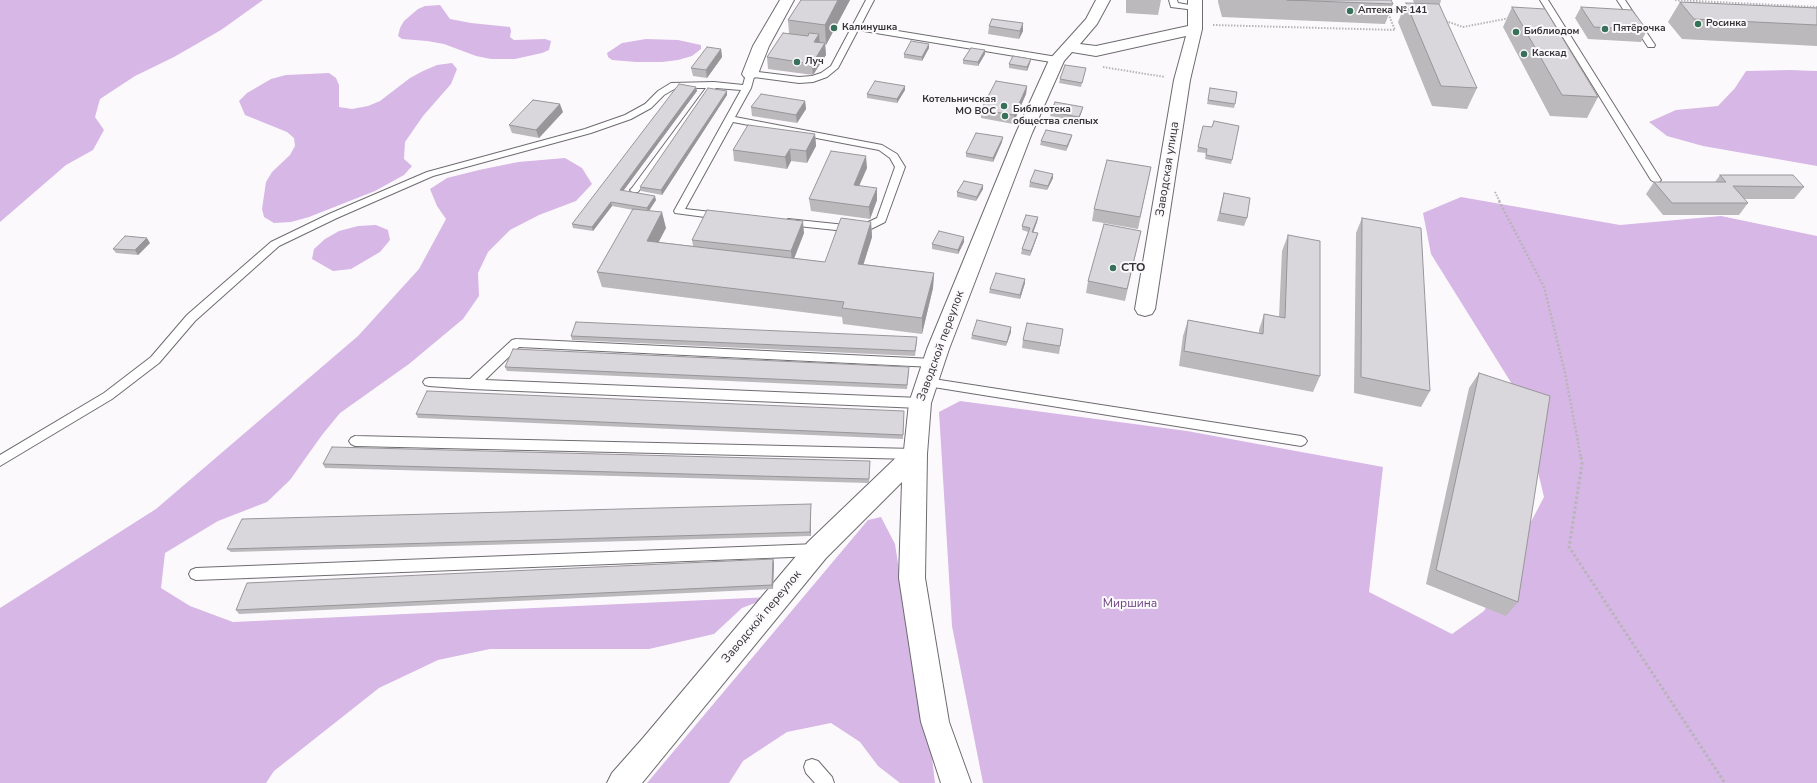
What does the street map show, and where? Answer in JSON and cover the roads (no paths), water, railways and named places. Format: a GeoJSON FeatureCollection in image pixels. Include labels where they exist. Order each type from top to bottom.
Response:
{"type":"FeatureCollection","features":[{"type":"Feature","properties":{"kind":"street"},"geometry":{"type":"LineString","coordinates":[[748,81],[761,46],[787,0]]}},
{"type":"Feature","properties":{"kind":"street","name":"Заводской переулок"},"geometry":{"type":"LineString","coordinates":[[622,783],[653,748],[817,550],[915,454],[920,403],[933,363],[1024,133],[1063,53],[1092,21],[1103,0]]}},
{"type":"Feature","properties":{"kind":"street","name":"Заводская улица"},"geometry":{"type":"LineString","coordinates":[[1145,310],[1182,80],[1195,28],[1195,4]]}},
{"type":"Feature","properties":{"kind":"street"},"geometry":{"type":"LineString","coordinates":[[1063,53],[1096,51],[1195,28]]}},
{"type":"Feature","properties":{"kind":"street"},"geometry":{"type":"LineString","coordinates":[[915,454],[912,578],[935,722],[956,783]]}},
{"type":"Feature","properties":{"kind":"lane"},"geometry":{"type":"LineString","coordinates":[[0,461],[108,396],[155,360],[191,318],[274,244],[333,216],[430,174],[588,131],[628,117],[648,106],[661,93],[674,85],[714,85],[748,81],[799,80],[813,79],[824,75],[834,68],[870,0]]}},
{"type":"Feature","properties":{"kind":"lane"},"geometry":{"type":"LineString","coordinates":[[1173,0],[1174,5],[1195,4]]}},
{"type":"Feature","properties":{"kind":"lane"},"geometry":{"type":"LineString","coordinates":[[1544,0],[1656,180]]}},
{"type":"Feature","properties":{"kind":"lane"},"geometry":{"type":"LineString","coordinates":[[1620,0],[1651,45]]}},
{"type":"Feature","properties":{"kind":"lane"},"geometry":{"type":"LineString","coordinates":[[856,26],[1063,53]]}},
{"type":"Feature","properties":{"kind":"lane"},"geometry":{"type":"LineString","coordinates":[[733,217],[679,212],[730,119],[748,81]]}},
{"type":"Feature","properties":{"kind":"lane"},"geometry":{"type":"LineString","coordinates":[[635,190],[707,90],[714,85]]}},
{"type":"Feature","properties":{"kind":"lane"},"geometry":{"type":"LineString","coordinates":[[730,119],[882,148],[894,156],[900,167],[881,220],[867,227],[855,229],[778,221]]}},
{"type":"Feature","properties":{"kind":"lane"},"geometry":{"type":"LineString","coordinates":[[472,385],[516,343],[933,363]]}},
{"type":"Feature","properties":{"kind":"lane"},"geometry":{"type":"LineString","coordinates":[[429,382],[920,403]]}},
{"type":"Feature","properties":{"kind":"lane"},"geometry":{"type":"LineString","coordinates":[[927,382],[1301,441]]}},
{"type":"Feature","properties":{"kind":"lane"},"geometry":{"type":"LineString","coordinates":[[355,441],[915,454]]}},
{"type":"Feature","properties":{"kind":"lane"},"geometry":{"type":"LineString","coordinates":[[196,574],[817,550]]}},
{"type":"Feature","properties":{"kind":"lane"},"geometry":{"type":"LineString","coordinates":[[812,767],[826,783]]}},
{"type":"Feature","properties":{"kind":"place","name":"Аптека № 141"},"geometry":{"type":"Point","coordinates":[1350,11]}},
{"type":"Feature","properties":{"kind":"place","name":"Росинка"},"geometry":{"type":"Point","coordinates":[1698,24]}},
{"type":"Feature","properties":{"kind":"place","name":"Калинушка"},"geometry":{"type":"Point","coordinates":[834,28]}},
{"type":"Feature","properties":{"kind":"place","name":"Пятёрочка"},"geometry":{"type":"Point","coordinates":[1605,29]}},
{"type":"Feature","properties":{"kind":"place","name":"Библиодом"},"geometry":{"type":"Point","coordinates":[1516,32]}},
{"type":"Feature","properties":{"kind":"place","name":"Каскад"},"geometry":{"type":"Point","coordinates":[1524,54]}},
{"type":"Feature","properties":{"kind":"place","name":"Луч"},"geometry":{"type":"Point","coordinates":[797,62]}},
{"type":"Feature","properties":{"kind":"place","name":"Котельничская МО ВОС"},"geometry":{"type":"Point","coordinates":[1004,106]}},
{"type":"Feature","properties":{"kind":"place","name":"Библиотека общества слепых"},"geometry":{"type":"Point","coordinates":[1005,116]}},
{"type":"Feature","properties":{"kind":"place","name":"СТО"},"geometry":{"type":"Point","coordinates":[1113,268]}},
{"type":"Feature","properties":{"kind":"park label","name":"Миршина"},"geometry":{"type":"Point","coordinates":[1130,604]}}]}
